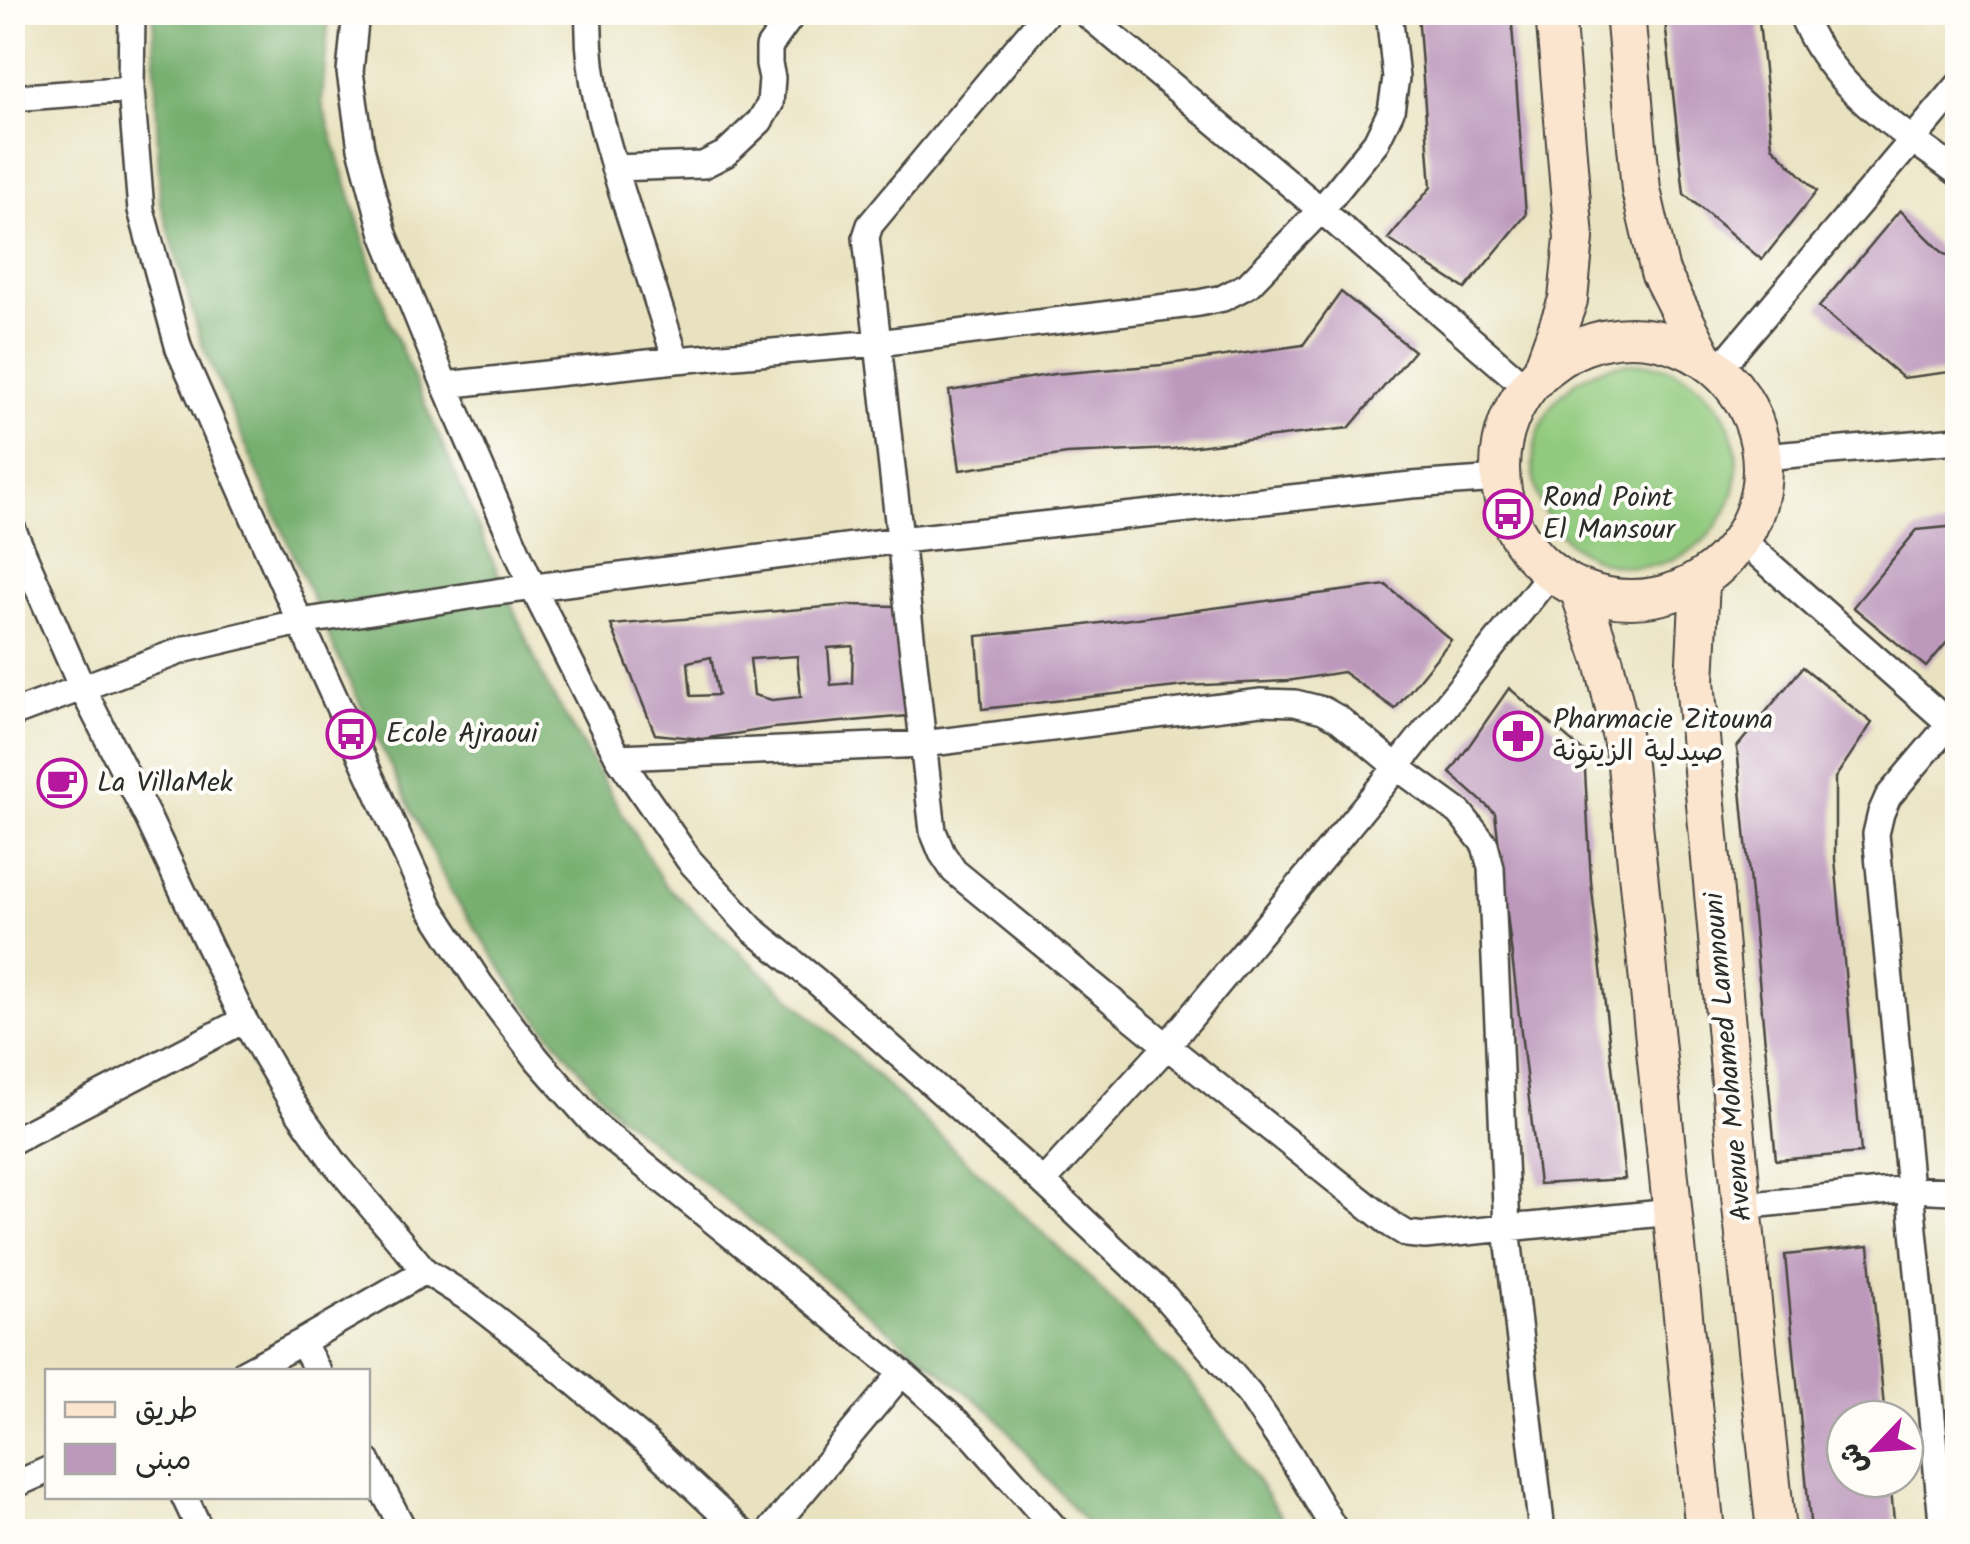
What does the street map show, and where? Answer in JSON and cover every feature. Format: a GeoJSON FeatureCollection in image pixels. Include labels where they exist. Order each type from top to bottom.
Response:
{"type":"FeatureCollection","features":[{"type":"Feature","properties":{"kind":"street"},"geometry":{"type":"LineString","coordinates":[[132,12],[131,89],[141,210],[179,350],[430,907],[480,984],[538,1060],[597,1126],[902,1373],[973,1436],[1058,1532]]}},
{"type":"Feature","properties":{"kind":"street"},"geometry":{"type":"LineString","coordinates":[[356,12],[350,72],[361,148],[384,234],[533,588],[618,757],[690,860],[752,929],[1043,1182],[1165,1297],[1249,1394],[1336,1532]]}},
{"type":"Feature","properties":{"kind":"street"},"geometry":{"type":"LineString","coordinates":[[590,12],[591,71],[598,108],[676,360]]}},
{"type":"Feature","properties":{"kind":"street"},"geometry":{"type":"LineString","coordinates":[[614,168],[703,164],[725,154],[760,121],[770,104],[769,47],[794,12]]}},
{"type":"Feature","properties":{"kind":"street"},"geometry":{"type":"LineString","coordinates":[[1046,12],[870,225],[866,249],[933,831],[942,853],[954,872],[1407,1234],[1425,1236],[1674,1212]]}},
{"type":"Feature","properties":{"kind":"street"},"geometry":{"type":"LineString","coordinates":[[1084,12],[1321,210],[1535,378]]}},
{"type":"Feature","properties":{"kind":"street"},"geometry":{"type":"LineString","coordinates":[[445,385],[878,343],[1222,298],[1248,285],[1321,210],[1376,142],[1391,111],[1396,78],[1389,12]]}},
{"type":"Feature","properties":{"kind":"street"},"geometry":{"type":"LineString","coordinates":[[1554,12],[1574,238],[1568,300],[1535,378],[1510,415],[1501,446],[1500,478],[1508,514],[1526,547],[1565,581],[1609,598],[1640,600],[1671,594],[1700,582],[1730,556],[1755,514],[1762,486],[1763,456],[1756,424],[1740,394],[1711,363],[1660,272],[1642,190],[1625,12]]}},
{"type":"Feature","properties":{"kind":"street"},"geometry":{"type":"LineString","coordinates":[[1801,12],[1818,52],[1836,75],[1958,174]]}},
{"type":"Feature","properties":{"kind":"street"},"geometry":{"type":"LineString","coordinates":[[1711,363],[1914,140],[1958,86]]}},
{"type":"Feature","properties":{"kind":"street"},"geometry":{"type":"LineString","coordinates":[[12,98],[131,89]]}},
{"type":"Feature","properties":{"kind":"street"},"geometry":{"type":"LineString","coordinates":[[1535,378],[1579,346],[1621,336],[1664,340],[1711,363]]}},
{"type":"Feature","properties":{"kind":"street"},"geometry":{"type":"LineString","coordinates":[[1763,456],[1958,440]]}},
{"type":"Feature","properties":{"kind":"street"},"geometry":{"type":"LineString","coordinates":[[12,714],[186,649],[300,622],[496,592],[900,540],[1500,478]]}},
{"type":"Feature","properties":{"kind":"street"},"geometry":{"type":"LineString","coordinates":[[12,528],[82,688],[244,1020],[334,1162],[424,1271],[474,1302],[546,1359],[646,1442],[742,1532]]}},
{"type":"Feature","properties":{"kind":"street"},"geometry":{"type":"LineString","coordinates":[[1742,540],[1955,722],[1888,798],[1876,834],[1943,1532]]}},
{"type":"Feature","properties":{"kind":"street"},"geometry":{"type":"LineString","coordinates":[[1043,1182],[1167,1046],[1397,767],[1565,581]]}},
{"type":"Feature","properties":{"kind":"street"},"geometry":{"type":"LineString","coordinates":[[1565,581],[1604,662],[1626,755],[1706,1532]]}},
{"type":"Feature","properties":{"kind":"street","name":"Avenue Mohamed Lamnouni"},"geometry":{"type":"LineString","coordinates":[[1700,582],[1695,681],[1776,1532]]}},
{"type":"Feature","properties":{"kind":"street"},"geometry":{"type":"LineString","coordinates":[[618,757],[923,744],[1261,702],[1295,703],[1339,719],[1460,813],[1485,845],[1491,868],[1507,1228],[1542,1532]]}},
{"type":"Feature","properties":{"kind":"street"},"geometry":{"type":"LineString","coordinates":[[12,1141],[244,1020]]}},
{"type":"Feature","properties":{"kind":"street"},"geometry":{"type":"LineString","coordinates":[[1742,1206],[1910,1189],[1958,1194]]}},
{"type":"Feature","properties":{"kind":"street"},"geometry":{"type":"LineString","coordinates":[[251,1369],[424,1271]]}},
{"type":"Feature","properties":{"kind":"street"},"geometry":{"type":"LineString","coordinates":[[302,1342],[316,1369]]}},
{"type":"Feature","properties":{"kind":"street"},"geometry":{"type":"LineString","coordinates":[[769,1532],[902,1373]]}},
{"type":"Feature","properties":{"kind":"street"},"geometry":{"type":"LineString","coordinates":[[370,1466],[405,1532]]}},
{"type":"Feature","properties":{"kind":"street"},"geometry":{"type":"LineString","coordinates":[[12,1486],[45,1471]]}},
{"type":"Feature","properties":{"kind":"street"},"geometry":{"type":"LineString","coordinates":[[185,1499],[201,1532]]}},
{"type":"Feature","properties":{"kind":"green space"},"geometry":{"type":"Polygon","coordinates":[[[153,13],[329,13],[322,103],[389,321],[545,682],[664,884],[850,1051],[1082,1270],[1197,1390],[1291,1531],[1092,1531],[994,1414],[615,1112],[524,1002],[451,892],[336,653],[202,344],[160,201],[153,13]]]}},
{"type":"Feature","properties":{"kind":"green space"},"geometry":{"type":"Polygon","coordinates":[[[1635,363],[1674,371],[1707,393],[1729,426],[1737,465],[1729,504],[1707,537],[1674,559],[1635,567],[1596,559],[1563,537],[1541,504],[1533,465],[1541,426],[1563,393],[1596,371],[1635,363]]]}},
{"type":"Feature","properties":{"kind":"building"},"geometry":{"type":"Polygon","coordinates":[[[1418,12],[1511,12],[1526,215],[1465,289],[1388,239],[1431,187],[1418,12]]]}},
{"type":"Feature","properties":{"kind":"building"},"geometry":{"type":"Polygon","coordinates":[[[1664,12],[1758,12],[1772,146],[1817,191],[1762,260],[1684,194],[1664,12]]]}},
{"type":"Feature","properties":{"kind":"building"},"geometry":{"type":"Polygon","coordinates":[[[1900,210],[1944,254],[1958,259],[1958,371],[1903,378],[1819,307],[1900,210]]]}},
{"type":"Feature","properties":{"kind":"building"},"geometry":{"type":"Polygon","coordinates":[[[1341,292],[1414,351],[1349,428],[1172,449],[1067,454],[960,470],[949,391],[1054,374],[1162,365],[1303,345],[1341,292]]]}},
{"type":"Feature","properties":{"kind":"building"},"geometry":{"type":"Polygon","coordinates":[[[1958,526],[1958,629],[1926,667],[1853,607],[1917,530],[1958,526]]]}},
{"type":"Feature","properties":{"kind":"building"},"geometry":{"type":"Polygon","coordinates":[[[1386,585],[1451,640],[1395,709],[1343,672],[1287,681],[1185,686],[982,709],[977,636],[1386,585]]]}},
{"type":"Feature","properties":{"kind":"building"},"geometry":{"type":"Polygon","coordinates":[[[849,605],[895,606],[908,716],[702,739],[655,734],[611,625],[849,605]],[[853,646],[828,648],[831,685],[852,683],[853,646]],[[797,656],[750,659],[754,695],[772,700],[801,697],[797,656]],[[711,657],[688,662],[691,696],[718,695],[711,657]]]}},
{"type":"Feature","properties":{"kind":"building"},"geometry":{"type":"Polygon","coordinates":[[[1803,667],[1872,723],[1835,778],[1835,859],[1861,1153],[1776,1160],[1737,747],[1803,667]]]}},
{"type":"Feature","properties":{"kind":"building"},"geometry":{"type":"Polygon","coordinates":[[[1509,688],[1584,752],[1591,882],[1625,1179],[1539,1184],[1495,813],[1450,773],[1509,688]]]}},
{"type":"Feature","properties":{"kind":"building"},"geometry":{"type":"Polygon","coordinates":[[[1869,1246],[1883,1399],[1825,1399],[1825,1499],[1892,1499],[1895,1532],[1811,1532],[1785,1255],[1869,1246]]]}},
{"type":"Feature","properties":{"kind":"place","name":"Rond Point El Mansour"},"geometry":{"type":"Point","coordinates":[1508,514]}},
{"type":"Feature","properties":{"kind":"place","name":"Ecole Ajraoui"},"geometry":{"type":"Point","coordinates":[351,734]}},
{"type":"Feature","properties":{"kind":"place","name":"Pharmacie Zitouna صيدلية الزيتونة"},"geometry":{"type":"Point","coordinates":[1518,736]}},
{"type":"Feature","properties":{"kind":"place","name":"La VillaMek"},"geometry":{"type":"Point","coordinates":[62,783]}}]}
